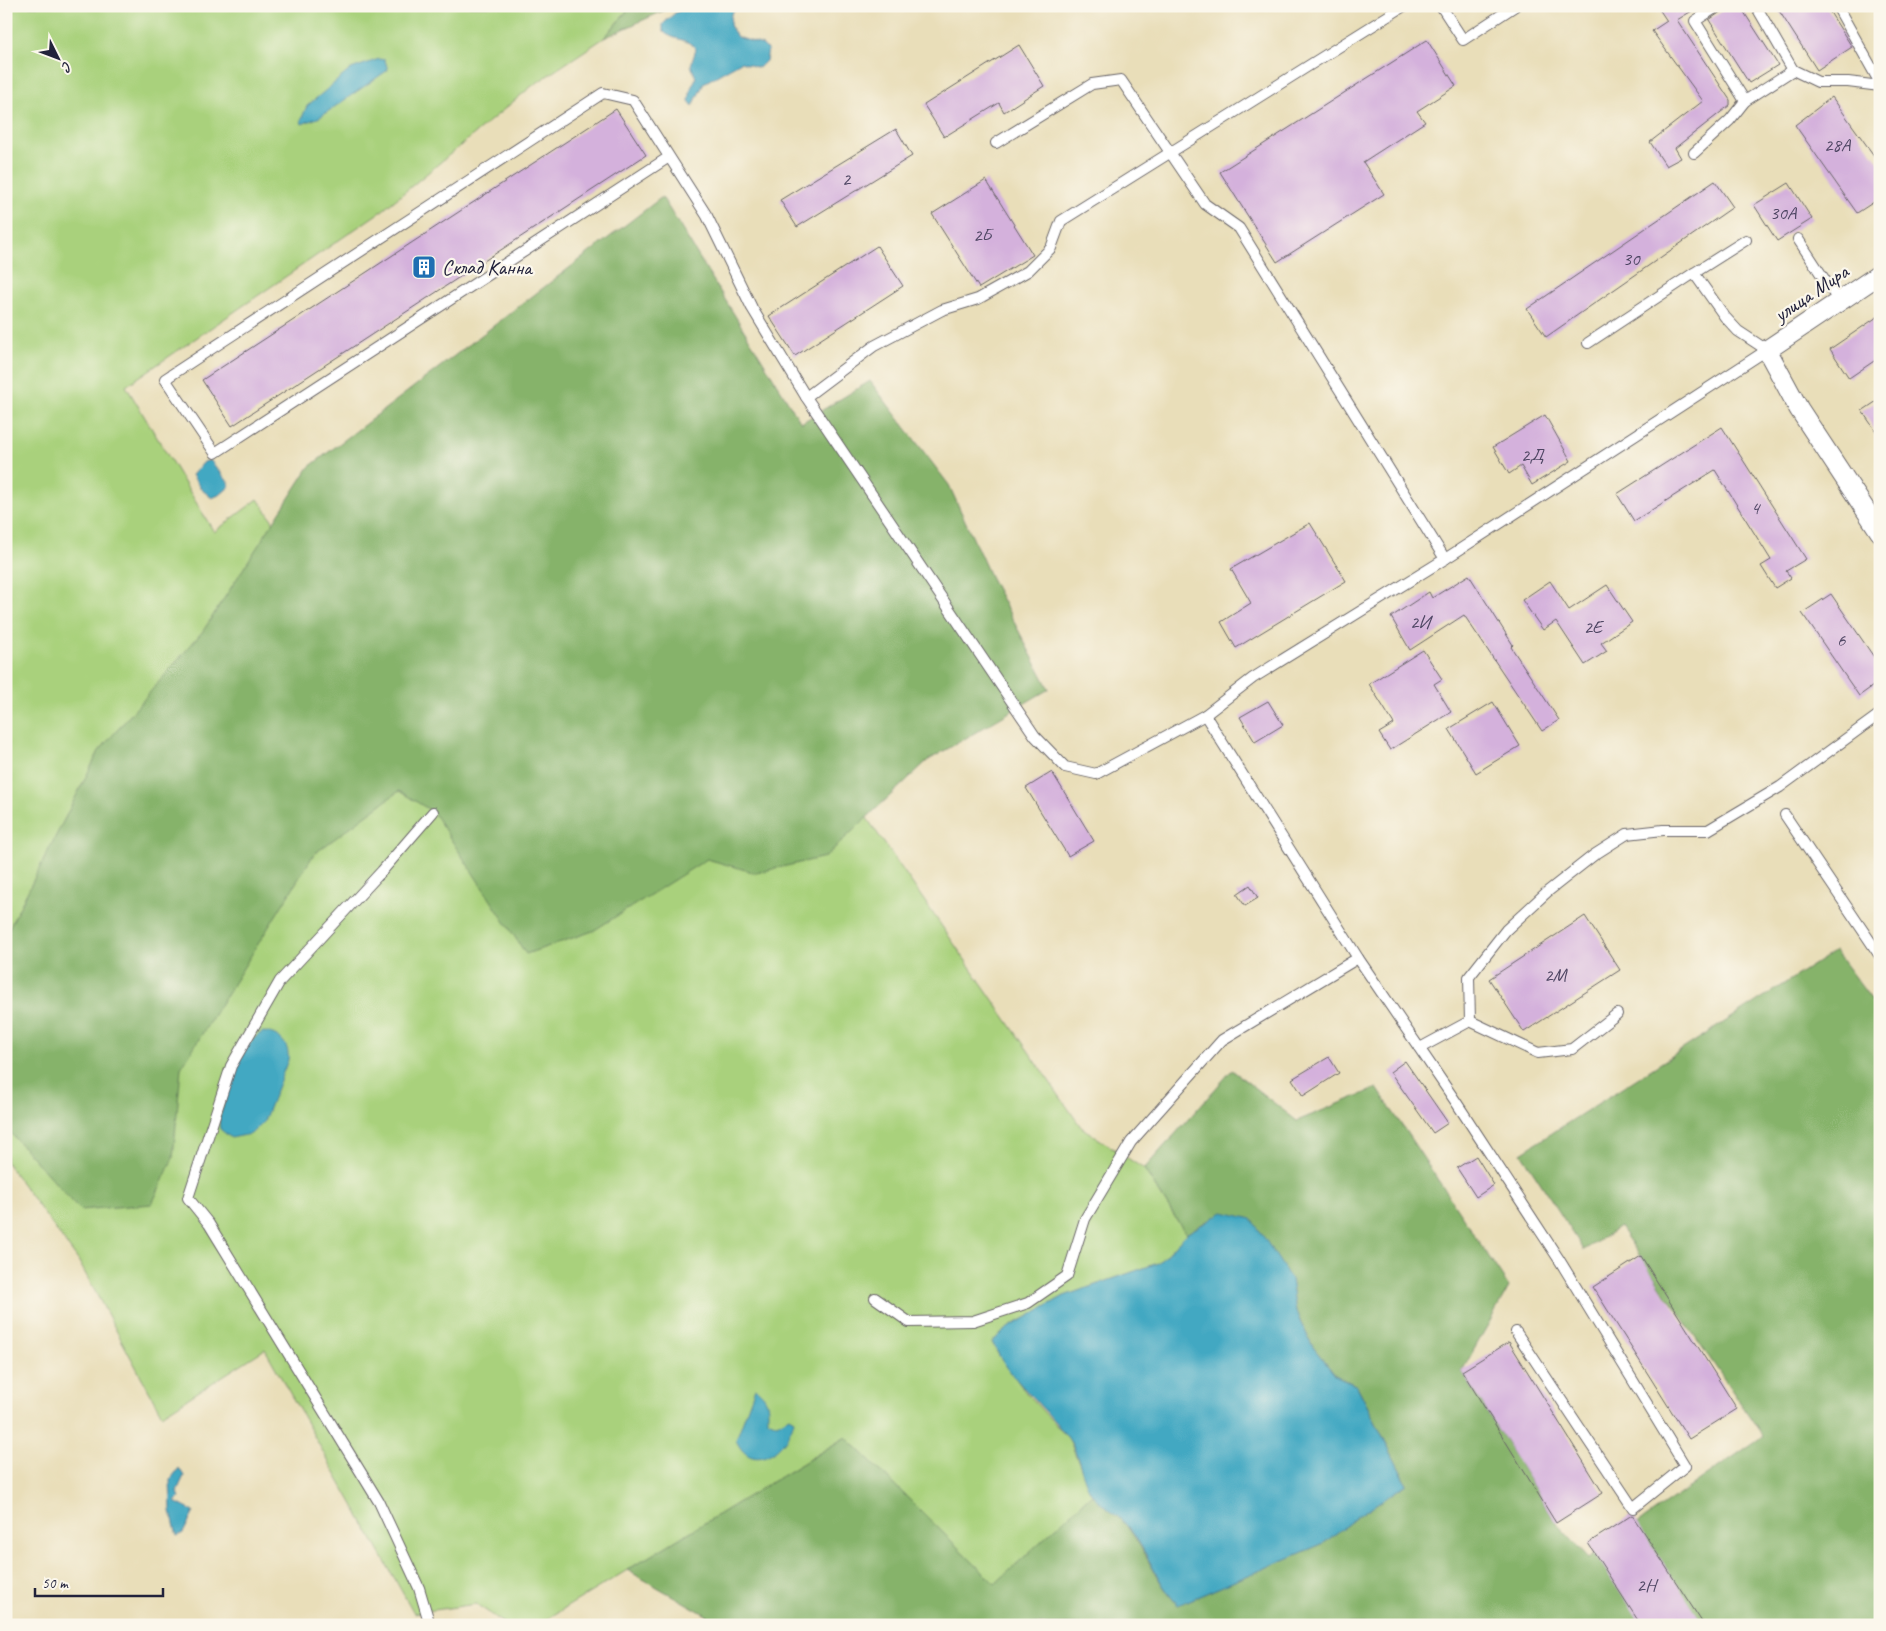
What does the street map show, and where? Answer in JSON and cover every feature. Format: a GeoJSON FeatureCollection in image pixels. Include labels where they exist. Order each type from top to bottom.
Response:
{"type":"FeatureCollection","features":[{"type":"Feature","properties":{"kind":"street","name":"улица Мира"},"geometry":{"type":"LineString","coordinates":[[1767,350],[1838,300],[1880,274]]}},
{"type":"Feature","properties":{"kind":"street"},"geometry":{"type":"LineString","coordinates":[[1767,350],[1798,409],[1880,532]]}},
{"type":"Feature","properties":{"kind":"lane"},"geometry":{"type":"LineString","coordinates":[[806,397],[874,346],[942,310],[978,299],[1028,271],[1051,248],[1061,221],[1404,6]]}},
{"type":"Feature","properties":{"kind":"lane"},"geometry":{"type":"LineString","coordinates":[[1441,6],[1463,40],[1515,6]]}},
{"type":"Feature","properties":{"kind":"lane"},"geometry":{"type":"LineString","coordinates":[[1718,6],[1695,21],[1745,101]]}},
{"type":"Feature","properties":{"kind":"lane"},"geometry":{"type":"LineString","coordinates":[[1756,6],[1793,70],[1818,82],[1880,85]]}},
{"type":"Feature","properties":{"kind":"lane"},"geometry":{"type":"LineString","coordinates":[[1837,6],[1880,85]]}},
{"type":"Feature","properties":{"kind":"lane"},"geometry":{"type":"LineString","coordinates":[[1694,153],[1730,120],[1745,101],[1793,70]]}},
{"type":"Feature","properties":{"kind":"lane"},"geometry":{"type":"LineString","coordinates":[[996,142],[1092,84],[1121,80],[1172,152],[1205,204],[1239,228],[1445,559]]}},
{"type":"Feature","properties":{"kind":"lane"},"geometry":{"type":"LineString","coordinates":[[669,157],[215,454],[165,379],[603,93],[633,100],[707,216],[752,308],[806,397],[1035,736],[1065,767],[1096,774],[1205,716],[1253,678],[1445,559],[1767,350],[1738,331],[1694,273]]}},
{"type":"Feature","properties":{"kind":"lane"},"geometry":{"type":"LineString","coordinates":[[1798,239],[1838,300]]}},
{"type":"Feature","properties":{"kind":"lane"},"geometry":{"type":"LineString","coordinates":[[1588,343],[1746,240]]}},
{"type":"Feature","properties":{"kind":"lane"},"geometry":{"type":"LineString","coordinates":[[1470,1021],[1469,977],[1506,930],[1547,892],[1594,854],[1627,834],[1663,830],[1708,830],[1780,787],[1880,714]]}},
{"type":"Feature","properties":{"kind":"lane"},"geometry":{"type":"LineString","coordinates":[[1205,716],[1358,958],[1420,1048],[1560,1261],[1684,1466],[1633,1508],[1516,1332]]}},
{"type":"Feature","properties":{"kind":"lane"},"geometry":{"type":"LineString","coordinates":[[430,1625],[419,1588],[379,1502],[209,1224],[188,1198],[231,1066],[280,981],[382,871],[433,812]]}},
{"type":"Feature","properties":{"kind":"lane"},"geometry":{"type":"LineString","coordinates":[[1785,814],[1880,956]]}},
{"type":"Feature","properties":{"kind":"lane"},"geometry":{"type":"LineString","coordinates":[[875,1298],[909,1322],[973,1321],[1028,1304],[1067,1276],[1085,1219],[1131,1142],[1222,1040],[1358,958]]}},
{"type":"Feature","properties":{"kind":"lane"},"geometry":{"type":"LineString","coordinates":[[1470,1021],[1538,1053],[1572,1049],[1617,1014]]}},
{"type":"Feature","properties":{"kind":"lane"},"geometry":{"type":"LineString","coordinates":[[1420,1048],[1470,1021]]}},
{"type":"Feature","properties":{"kind":"green space"},"geometry":{"type":"Polygon","coordinates":[[[6,6],[631,6],[604,38],[532,86],[383,210],[126,386],[214,532],[258,499],[438,765],[801,723],[1081,1127],[1144,1169],[1186,1234],[1158,1263],[1064,1296],[1008,1328],[992,1342],[998,1354],[1027,1394],[1069,1439],[1092,1494],[995,1585],[846,1437],[537,1625],[507,1625],[476,1604],[414,1613],[265,1349],[162,1415],[78,1260],[6,1162],[6,6]]]}},
{"type":"Feature","properties":{"kind":"green space"},"geometry":{"type":"Polygon","coordinates":[[[631,6],[674,6],[604,38],[631,6]]]}},
{"type":"Feature","properties":{"kind":"green space"},"geometry":{"type":"Polygon","coordinates":[[[662,197],[801,423],[870,381],[949,485],[990,576],[1049,689],[927,761],[825,857],[756,873],[707,859],[593,931],[526,954],[433,812],[399,791],[314,854],[181,1068],[173,1158],[152,1204],[80,1210],[6,1128],[6,934],[99,751],[203,631],[309,467],[662,197]]]}},
{"type":"Feature","properties":{"kind":"green space"},"geometry":{"type":"Polygon","coordinates":[[[1835,951],[1880,1011],[1880,1625],[724,1625],[627,1570],[846,1437],[995,1584],[1092,1494],[1112,1510],[1125,1524],[1164,1588],[1178,1605],[1324,1543],[1359,1515],[1407,1484],[1357,1386],[1335,1375],[1313,1347],[1296,1312],[1291,1279],[1207,1221],[1186,1234],[1144,1169],[1232,1070],[1297,1121],[1377,1088],[1509,1287],[1462,1371],[1556,1523],[1589,1558],[1763,1436],[1620,1227],[1584,1250],[1521,1153],[1835,951]]]}},
{"type":"Feature","properties":{"kind":"water"},"geometry":{"type":"Polygon","coordinates":[[[688,6],[738,6],[731,14],[730,25],[737,37],[763,45],[768,50],[766,61],[759,68],[741,62],[704,83],[693,106],[689,101],[691,88],[696,78],[691,65],[696,49],[692,45],[663,31],[663,24],[675,13],[688,6]]]}},
{"type":"Feature","properties":{"kind":"water"},"geometry":{"type":"Polygon","coordinates":[[[379,59],[385,60],[388,70],[320,117],[302,124],[301,120],[307,106],[351,69],[379,59]]]}},
{"type":"Feature","properties":{"kind":"water"},"geometry":{"type":"Polygon","coordinates":[[[210,460],[229,483],[229,487],[221,494],[212,498],[201,489],[192,475],[204,462],[210,460]]]}},
{"type":"Feature","properties":{"kind":"water"},"geometry":{"type":"Polygon","coordinates":[[[263,1032],[274,1035],[282,1040],[287,1049],[288,1060],[264,1121],[251,1134],[231,1138],[220,1129],[219,1119],[241,1058],[247,1047],[263,1032]]]}},
{"type":"Feature","properties":{"kind":"water"},"geometry":{"type":"Polygon","coordinates":[[[1223,1212],[1252,1219],[1291,1279],[1296,1312],[1313,1347],[1335,1375],[1357,1386],[1407,1484],[1359,1515],[1324,1543],[1178,1605],[1164,1587],[1136,1537],[1088,1488],[1075,1451],[1068,1438],[1017,1381],[999,1356],[992,1342],[1008,1328],[1064,1296],[1158,1263],[1186,1234],[1223,1212]]]}},
{"type":"Feature","properties":{"kind":"water"},"geometry":{"type":"Polygon","coordinates":[[[755,1388],[763,1395],[767,1402],[768,1420],[777,1424],[789,1417],[794,1420],[785,1441],[769,1455],[760,1458],[751,1457],[743,1451],[736,1440],[755,1388]]]}},
{"type":"Feature","properties":{"kind":"water"},"geometry":{"type":"Polygon","coordinates":[[[179,1468],[184,1476],[177,1491],[180,1497],[175,1502],[194,1512],[183,1533],[177,1536],[171,1511],[170,1480],[179,1468]]]}},
{"type":"Feature","properties":{"kind":"building"},"geometry":{"type":"Polygon","coordinates":[[[1657,6],[1700,6],[1677,20],[1730,100],[1730,105],[1675,148],[1681,158],[1666,166],[1650,142],[1703,101],[1652,31],[1667,21],[1657,6]]]}},
{"type":"Feature","properties":{"kind":"building"},"geometry":{"type":"Polygon","coordinates":[[[1725,6],[1740,6],[1778,65],[1749,83],[1709,20],[1722,11],[1725,6]]]}},
{"type":"Feature","properties":{"kind":"building"},"geometry":{"type":"Polygon","coordinates":[[[1776,6],[1826,6],[1852,47],[1817,70],[1776,6]]]}},
{"type":"Feature","properties":{"kind":"building"},"geometry":{"type":"Polygon","coordinates":[[[1427,40],[1456,86],[1417,111],[1425,122],[1363,162],[1384,194],[1277,262],[1220,172],[1427,40]]]}},
{"type":"Feature","properties":{"kind":"building"},"geometry":{"type":"Polygon","coordinates":[[[1019,45],[1044,86],[1004,112],[999,103],[944,137],[924,105],[1019,45]]]}},
{"type":"Feature","properties":{"kind":"building"},"geometry":{"type":"Polygon","coordinates":[[[1832,97],[1880,164],[1880,198],[1857,213],[1795,125],[1832,97]]]}},
{"type":"Feature","properties":{"kind":"building","name":"Склад Канна"},"geometry":{"type":"Polygon","coordinates":[[[616,109],[646,155],[232,426],[202,380],[616,109]]]}},
{"type":"Feature","properties":{"kind":"building"},"geometry":{"type":"Polygon","coordinates":[[[896,129],[912,156],[797,227],[780,200],[896,129]]]}},
{"type":"Feature","properties":{"kind":"building"},"geometry":{"type":"Polygon","coordinates":[[[986,180],[1033,255],[979,288],[932,214],[986,180]]]}},
{"type":"Feature","properties":{"kind":"building"},"geometry":{"type":"Polygon","coordinates":[[[1715,181],[1733,207],[1546,337],[1527,309],[1715,181]]]}},
{"type":"Feature","properties":{"kind":"building"},"geometry":{"type":"Polygon","coordinates":[[[1789,183],[1812,219],[1777,241],[1754,205],[1789,183]]]}},
{"type":"Feature","properties":{"kind":"building"},"geometry":{"type":"Polygon","coordinates":[[[877,246],[903,286],[795,356],[769,316],[877,246]]]}},
{"type":"Feature","properties":{"kind":"building"},"geometry":{"type":"Polygon","coordinates":[[[1880,315],[1880,357],[1849,378],[1830,349],[1880,315]]]}},
{"type":"Feature","properties":{"kind":"building"},"geometry":{"type":"Polygon","coordinates":[[[1880,399],[1880,437],[1862,411],[1880,399]]]}},
{"type":"Feature","properties":{"kind":"building"},"geometry":{"type":"Polygon","coordinates":[[[1545,415],[1571,461],[1532,485],[1521,466],[1509,474],[1493,447],[1545,415]]]}},
{"type":"Feature","properties":{"kind":"building"},"geometry":{"type":"Polygon","coordinates":[[[1722,427],[1806,559],[1786,571],[1791,578],[1775,588],[1761,566],[1771,560],[1715,470],[1634,521],[1617,494],[1722,427]]]}},
{"type":"Feature","properties":{"kind":"building"},"geometry":{"type":"Polygon","coordinates":[[[1310,523],[1346,581],[1236,648],[1221,622],[1251,603],[1231,569],[1310,523]]]}},
{"type":"Feature","properties":{"kind":"building"},"geometry":{"type":"Polygon","coordinates":[[[1469,575],[1513,645],[1511,647],[1559,720],[1542,731],[1464,615],[1410,650],[1391,617],[1429,592],[1432,598],[1469,575]]]}},
{"type":"Feature","properties":{"kind":"building"},"geometry":{"type":"Polygon","coordinates":[[[1550,581],[1569,610],[1607,585],[1632,622],[1601,643],[1607,651],[1585,665],[1556,621],[1543,630],[1522,600],[1550,581]]]}},
{"type":"Feature","properties":{"kind":"building"},"geometry":{"type":"Polygon","coordinates":[[[1831,594],[1880,666],[1880,681],[1859,696],[1802,613],[1831,594]]]}},
{"type":"Feature","properties":{"kind":"building"},"geometry":{"type":"Polygon","coordinates":[[[1423,650],[1442,679],[1434,684],[1451,712],[1390,750],[1379,733],[1394,724],[1369,684],[1423,650]]]}},
{"type":"Feature","properties":{"kind":"building"},"geometry":{"type":"Polygon","coordinates":[[[1268,701],[1283,725],[1255,742],[1240,717],[1268,701]]]}},
{"type":"Feature","properties":{"kind":"building"},"geometry":{"type":"Polygon","coordinates":[[[1493,702],[1520,746],[1476,773],[1449,729],[1493,702]]]}},
{"type":"Feature","properties":{"kind":"building"},"geometry":{"type":"Polygon","coordinates":[[[1052,772],[1094,841],[1068,856],[1026,788],[1052,772]]]}},
{"type":"Feature","properties":{"kind":"building"},"geometry":{"type":"Polygon","coordinates":[[[1250,885],[1258,898],[1245,906],[1237,894],[1250,885]]]}},
{"type":"Feature","properties":{"kind":"building"},"geometry":{"type":"Polygon","coordinates":[[[1585,916],[1620,970],[1524,1032],[1489,979],[1585,916]]]}},
{"type":"Feature","properties":{"kind":"building"},"geometry":{"type":"Polygon","coordinates":[[[1329,1057],[1339,1073],[1303,1096],[1292,1079],[1329,1057]]]}},
{"type":"Feature","properties":{"kind":"building"},"geometry":{"type":"Polygon","coordinates":[[[1405,1061],[1448,1123],[1433,1133],[1390,1072],[1405,1061]]]}},
{"type":"Feature","properties":{"kind":"building"},"geometry":{"type":"Polygon","coordinates":[[[1476,1156],[1494,1185],[1476,1197],[1457,1168],[1476,1156]]]}},
{"type":"Feature","properties":{"kind":"building"},"geometry":{"type":"Polygon","coordinates":[[[1641,1256],[1737,1409],[1689,1439],[1593,1287],[1641,1256]]]}},
{"type":"Feature","properties":{"kind":"building"},"geometry":{"type":"Polygon","coordinates":[[[1509,1342],[1603,1493],[1556,1523],[1462,1371],[1509,1342]]]}},
{"type":"Feature","properties":{"kind":"building"},"geometry":{"type":"Polygon","coordinates":[[[1632,1515],[1704,1625],[1641,1625],[1588,1543],[1632,1515]]]}},
{"type":"Feature","properties":{"kind":"place","name":"Склад Канна"},"geometry":{"type":"Point","coordinates":[424,267]}}]}
